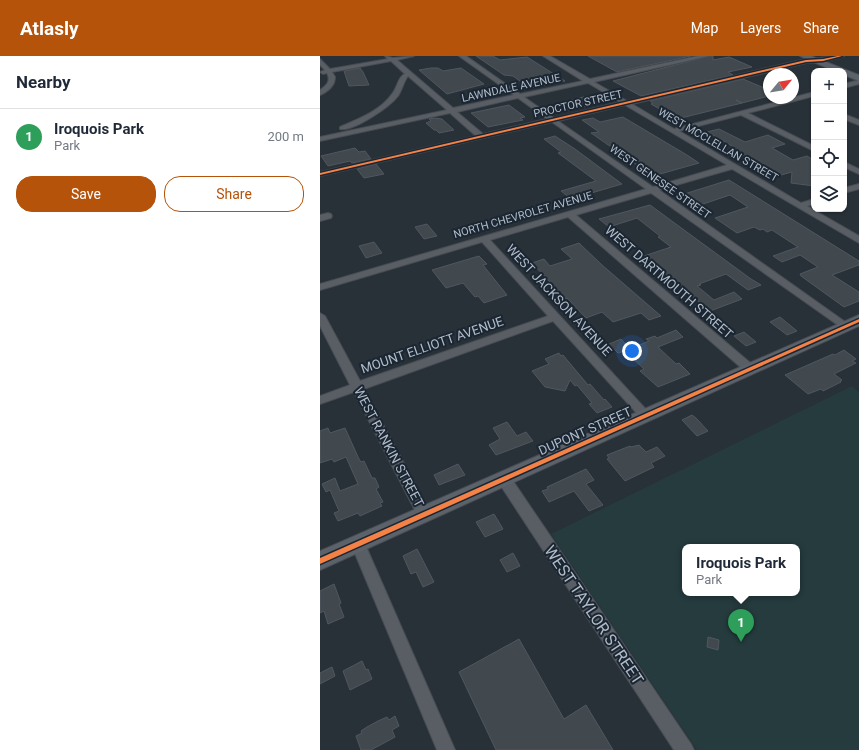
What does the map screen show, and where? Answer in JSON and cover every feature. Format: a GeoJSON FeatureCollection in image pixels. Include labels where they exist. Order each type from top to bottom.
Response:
{"type":"FeatureCollection","features":[{"type":"Feature","properties":{"kind":"street"},"geometry":{"type":"LineString","coordinates":[[324,74],[390,58],[411,56]]}},
{"type":"Feature","properties":{"kind":"street","name":"WEST GENESEE STREET"},"geometry":{"type":"LineString","coordinates":[[462,56],[652,190],[853,323]]}},
{"type":"Feature","properties":{"kind":"street","name":"WEST MCCLELLAN STREET"},"geometry":{"type":"LineString","coordinates":[[546,56],[859,240]]}},
{"type":"Feature","properties":{"kind":"street","name":"LAWNDALE AVENUE"},"geometry":{"type":"LineString","coordinates":[[320,139],[706,56]]}},
{"type":"Feature","properties":{"kind":"street"},"geometry":{"type":"LineString","coordinates":[[804,56],[833,68]]}},
{"type":"Feature","properties":{"kind":"street","name":"PROCTOR STREET"},"geometry":{"type":"LineString","coordinates":[[320,174],[799,63],[841,56]]}},
{"type":"Feature","properties":{"kind":"street"},"geometry":{"type":"LineString","coordinates":[[390,58],[481,136]]}},
{"type":"Feature","properties":{"kind":"street"},"geometry":{"type":"LineString","coordinates":[[320,61],[324,74],[320,87]]}},
{"type":"Feature","properties":{"kind":"street"},"geometry":{"type":"LineString","coordinates":[[320,94],[329,87],[332,82],[333,75],[324,74]]}},
{"type":"Feature","properties":{"kind":"street"},"geometry":{"type":"LineString","coordinates":[[328,137],[329,134],[360,120],[388,103],[400,89],[404,76],[409,74]]}},
{"type":"Feature","properties":{"kind":"street"},"geometry":{"type":"LineString","coordinates":[[847,74],[859,78]]}},
{"type":"Feature","properties":{"kind":"street"},"geometry":{"type":"LineString","coordinates":[[847,85],[859,82]]}},
{"type":"Feature","properties":{"kind":"street"},"geometry":{"type":"LineString","coordinates":[[400,89],[410,86],[424,87]]}},
{"type":"Feature","properties":{"kind":"street"},"geometry":{"type":"LineString","coordinates":[[673,131],[811,95]]}},
{"type":"Feature","properties":{"kind":"street"},"geometry":{"type":"LineString","coordinates":[[802,97],[811,102]]}},
{"type":"Feature","properties":{"kind":"street"},"geometry":{"type":"LineString","coordinates":[[742,113],[811,148]]}},
{"type":"Feature","properties":{"kind":"street"},"geometry":{"type":"LineString","coordinates":[[847,117],[859,123]]}},
{"type":"Feature","properties":{"kind":"street"},"geometry":{"type":"LineString","coordinates":[[360,120],[363,125],[374,127]]}},
{"type":"Feature","properties":{"kind":"street","name":"NORTH CHEVROLET AVENUE"},"geometry":{"type":"LineString","coordinates":[[320,287],[733,166]]}},
{"type":"Feature","properties":{"kind":"street"},"geometry":{"type":"LineString","coordinates":[[847,166],[859,172]]}},
{"type":"Feature","properties":{"kind":"street"},"geometry":{"type":"LineString","coordinates":[[847,190],[859,186]]}},
{"type":"Feature","properties":{"kind":"street"},"geometry":{"type":"LineString","coordinates":[[800,206],[811,202]]}},
{"type":"Feature","properties":{"kind":"street","name":"WEST DARTMOUTH STREET"},"geometry":{"type":"LineString","coordinates":[[570,214],[750,369]]}},
{"type":"Feature","properties":{"kind":"street","name":"WEST JACKSON AVENUE"},"geometry":{"type":"LineString","coordinates":[[484,239],[646,416]]}},
{"type":"Feature","properties":{"kind":"street","name":"WEST RANKIN STREET"},"geometry":{"type":"LineString","coordinates":[[320,316],[424,514]]}},
{"type":"Feature","properties":{"kind":"street","name":"MOUNT ELLIOTT AVENUE"},"geometry":{"type":"LineString","coordinates":[[320,400],[554,317]]}},
{"type":"Feature","properties":{"kind":"street","name":"DUPONT STREET"},"geometry":{"type":"LineString","coordinates":[[320,561],[853,323]]}},
{"type":"Feature","properties":{"kind":"street","name":"WEST TAYLOR STREET"},"geometry":{"type":"LineString","coordinates":[[504,479],[684,750]]}},
{"type":"Feature","properties":{"kind":"street"},"geometry":{"type":"LineString","coordinates":[[358,544],[446,750]]}},
{"type":"Feature","properties":{"kind":"green space"},"geometry":{"type":"Polygon","coordinates":[[[852,386],[859,392],[859,750],[697,750],[551,534],[852,386]]]}},
{"type":"Feature","properties":{"kind":"building"},"geometry":{"type":"Polygon","coordinates":[[[476,56],[493,56],[500,60],[527,57],[565,81],[530,88],[513,76],[504,75],[476,56]]]}},
{"type":"Feature","properties":{"kind":"building"},"geometry":{"type":"Polygon","coordinates":[[[588,56],[691,56],[617,72],[588,56]]]}},
{"type":"Feature","properties":{"kind":"building"},"geometry":{"type":"Polygon","coordinates":[[[713,56],[713,60],[729,57],[752,67],[728,72],[733,75],[641,96],[613,81],[713,56]]]}},
{"type":"Feature","properties":{"kind":"building"},"geometry":{"type":"Polygon","coordinates":[[[360,68],[369,85],[349,86],[344,71],[360,68]]]}},
{"type":"Feature","properties":{"kind":"building"},"geometry":{"type":"Polygon","coordinates":[[[438,68],[443,71],[461,68],[484,84],[447,94],[419,70],[438,68]]]}},
{"type":"Feature","properties":{"kind":"building"},"geometry":{"type":"Polygon","coordinates":[[[743,79],[763,87],[763,98],[677,119],[651,104],[653,103],[650,101],[743,79]]]}},
{"type":"Feature","properties":{"kind":"building"},"geometry":{"type":"Polygon","coordinates":[[[588,96],[599,103],[568,110],[557,103],[588,96]]]}},
{"type":"Feature","properties":{"kind":"building"},"geometry":{"type":"Polygon","coordinates":[[[509,105],[525,117],[520,118],[523,120],[488,127],[471,113],[509,105]]]}},
{"type":"Feature","properties":{"kind":"building"},"geometry":{"type":"Polygon","coordinates":[[[623,117],[699,163],[653,176],[591,133],[599,132],[582,120],[593,118],[600,122],[623,117]]]}},
{"type":"Feature","properties":{"kind":"building"},"geometry":{"type":"Polygon","coordinates":[[[429,119],[442,119],[454,130],[439,133],[434,130],[426,123],[431,121],[429,119]]]}},
{"type":"Feature","properties":{"kind":"building"},"geometry":{"type":"Polygon","coordinates":[[[719,129],[745,142],[768,135],[785,144],[772,148],[793,160],[807,156],[811,158],[811,186],[791,183],[792,172],[781,175],[776,174],[731,149],[734,147],[707,132],[719,129]]]}},
{"type":"Feature","properties":{"kind":"building"},"geometry":{"type":"Polygon","coordinates":[[[555,136],[622,184],[571,199],[561,191],[596,181],[558,153],[561,152],[544,139],[555,136]]]}},
{"type":"Feature","properties":{"kind":"building"},"geometry":{"type":"Polygon","coordinates":[[[355,148],[359,152],[365,151],[371,159],[352,163],[350,161],[328,166],[321,156],[355,148]]]}},
{"type":"Feature","properties":{"kind":"building"},"geometry":{"type":"Polygon","coordinates":[[[376,164],[384,174],[364,178],[357,169],[376,164]]]}},
{"type":"Feature","properties":{"kind":"building"},"geometry":{"type":"Polygon","coordinates":[[[729,180],[859,261],[859,265],[832,275],[859,292],[859,301],[844,307],[801,276],[800,274],[818,267],[800,255],[782,262],[773,256],[798,247],[772,230],[767,232],[763,229],[760,230],[754,227],[737,233],[715,218],[748,207],[730,195],[697,206],[681,195],[729,180]]]}},
{"type":"Feature","properties":{"kind":"building"},"geometry":{"type":"Polygon","coordinates":[[[650,205],[761,285],[748,290],[726,274],[699,284],[701,285],[697,286],[714,300],[734,292],[742,299],[710,311],[659,269],[655,269],[643,258],[645,257],[644,256],[671,247],[658,237],[660,236],[637,218],[609,227],[599,219],[650,205]]]}},
{"type":"Feature","properties":{"kind":"building"},"geometry":{"type":"Polygon","coordinates":[[[427,224],[437,236],[424,239],[415,227],[427,224]]]}},
{"type":"Feature","properties":{"kind":"building"},"geometry":{"type":"Polygon","coordinates":[[[374,242],[382,253],[366,258],[359,246],[374,242]]]}},
{"type":"Feature","properties":{"kind":"building"},"geometry":{"type":"Polygon","coordinates":[[[579,243],[661,316],[649,320],[641,313],[613,322],[602,312],[586,318],[532,263],[544,259],[550,266],[572,259],[561,249],[579,243]]]}},
{"type":"Feature","properties":{"kind":"building"},"geometry":{"type":"Polygon","coordinates":[[[479,256],[487,264],[483,265],[507,295],[484,303],[478,296],[475,297],[463,283],[446,288],[432,270],[479,256]]]}},
{"type":"Feature","properties":{"kind":"building"},"geometry":{"type":"Polygon","coordinates":[[[780,317],[797,331],[787,335],[770,322],[780,317]]]}},
{"type":"Feature","properties":{"kind":"building"},"geometry":{"type":"Polygon","coordinates":[[[676,330],[683,337],[658,347],[676,364],[679,363],[690,374],[658,387],[640,371],[644,369],[625,351],[618,353],[609,344],[621,339],[630,349],[649,341],[646,339],[655,336],[657,338],[676,330]]]}},
{"type":"Feature","properties":{"kind":"building"},"geometry":{"type":"Polygon","coordinates":[[[744,332],[756,342],[746,346],[734,336],[744,332]]]}},
{"type":"Feature","properties":{"kind":"building"},"geometry":{"type":"Polygon","coordinates":[[[844,350],[856,359],[852,361],[856,363],[834,374],[842,380],[840,381],[841,382],[823,391],[821,389],[808,394],[785,375],[833,354],[835,355],[844,350]]]}},
{"type":"Feature","properties":{"kind":"building"},"geometry":{"type":"Polygon","coordinates":[[[559,353],[561,356],[563,355],[588,385],[590,384],[612,407],[597,413],[589,404],[592,403],[577,385],[575,386],[570,380],[565,391],[545,387],[532,371],[549,364],[545,359],[559,353]]]}},
{"type":"Feature","properties":{"kind":"building"},"geometry":{"type":"Polygon","coordinates":[[[692,415],[708,431],[697,436],[682,420],[692,415]]]}},
{"type":"Feature","properties":{"kind":"building"},"geometry":{"type":"Polygon","coordinates":[[[507,422],[517,436],[526,432],[533,441],[496,455],[489,445],[500,439],[493,428],[507,422]]]}},
{"type":"Feature","properties":{"kind":"building"},"geometry":{"type":"Polygon","coordinates":[[[328,428],[330,433],[345,428],[359,459],[361,462],[364,461],[372,478],[375,478],[379,487],[376,489],[383,502],[380,503],[382,506],[360,516],[358,513],[338,521],[334,513],[339,511],[330,490],[326,492],[322,484],[335,478],[340,491],[358,484],[346,457],[334,462],[332,459],[320,463],[320,431],[328,428]]]}},
{"type":"Feature","properties":{"kind":"building"},"geometry":{"type":"Polygon","coordinates":[[[639,445],[646,452],[657,447],[665,456],[651,463],[654,467],[625,481],[607,459],[609,458],[607,455],[630,446],[639,445]]]}},
{"type":"Feature","properties":{"kind":"building"},"geometry":{"type":"Polygon","coordinates":[[[458,464],[465,475],[439,485],[434,475],[458,464]]]}},
{"type":"Feature","properties":{"kind":"building"},"geometry":{"type":"Polygon","coordinates":[[[586,469],[594,480],[586,484],[603,505],[589,511],[574,491],[549,502],[542,491],[548,489],[547,487],[586,469]]]}},
{"type":"Feature","properties":{"kind":"building"},"geometry":{"type":"Polygon","coordinates":[[[494,514],[503,529],[485,537],[476,522],[494,514]]]}},
{"type":"Feature","properties":{"kind":"building"},"geometry":{"type":"Polygon","coordinates":[[[417,549],[434,582],[423,587],[416,572],[411,574],[403,556],[417,549]]]}},
{"type":"Feature","properties":{"kind":"building"},"geometry":{"type":"Polygon","coordinates":[[[513,553],[520,566],[507,572],[500,560],[513,553]]]}},
{"type":"Feature","properties":{"kind":"building"},"geometry":{"type":"Polygon","coordinates":[[[334,584],[344,617],[328,624],[324,611],[320,613],[320,591],[334,584]]]}},
{"type":"Feature","properties":{"kind":"building"},"geometry":{"type":"Polygon","coordinates":[[[708,637],[719,640],[718,650],[707,647],[708,637]]]}},
{"type":"Feature","properties":{"kind":"building"},"geometry":{"type":"Polygon","coordinates":[[[519,639],[564,719],[586,705],[613,750],[496,750],[459,672],[519,639]]]}},
{"type":"Feature","properties":{"kind":"building"},"geometry":{"type":"Polygon","coordinates":[[[362,661],[366,670],[368,669],[372,679],[350,690],[343,671],[362,661]]]}},
{"type":"Feature","properties":{"kind":"building"},"geometry":{"type":"Polygon","coordinates":[[[332,667],[335,676],[320,684],[320,673],[332,667]]]}},
{"type":"Feature","properties":{"kind":"building"},"geometry":{"type":"Polygon","coordinates":[[[395,716],[399,726],[392,730],[395,737],[371,750],[361,750],[356,736],[362,733],[361,731],[387,717],[389,720],[395,716]]]}},
{"type":"Feature","properties":{"kind":"cycle path"},"geometry":{"type":"LineString","coordinates":[[320,174],[806,61],[823,60],[841,56]]}},
{"type":"Feature","properties":{"kind":"cycle path"},"geometry":{"type":"LineString","coordinates":[[320,561],[859,320]]}},
{"type":"Feature","properties":{"kind":"place","name":"Iroquois Park"},"geometry":{"type":"Point","coordinates":[741,642]}}]}
